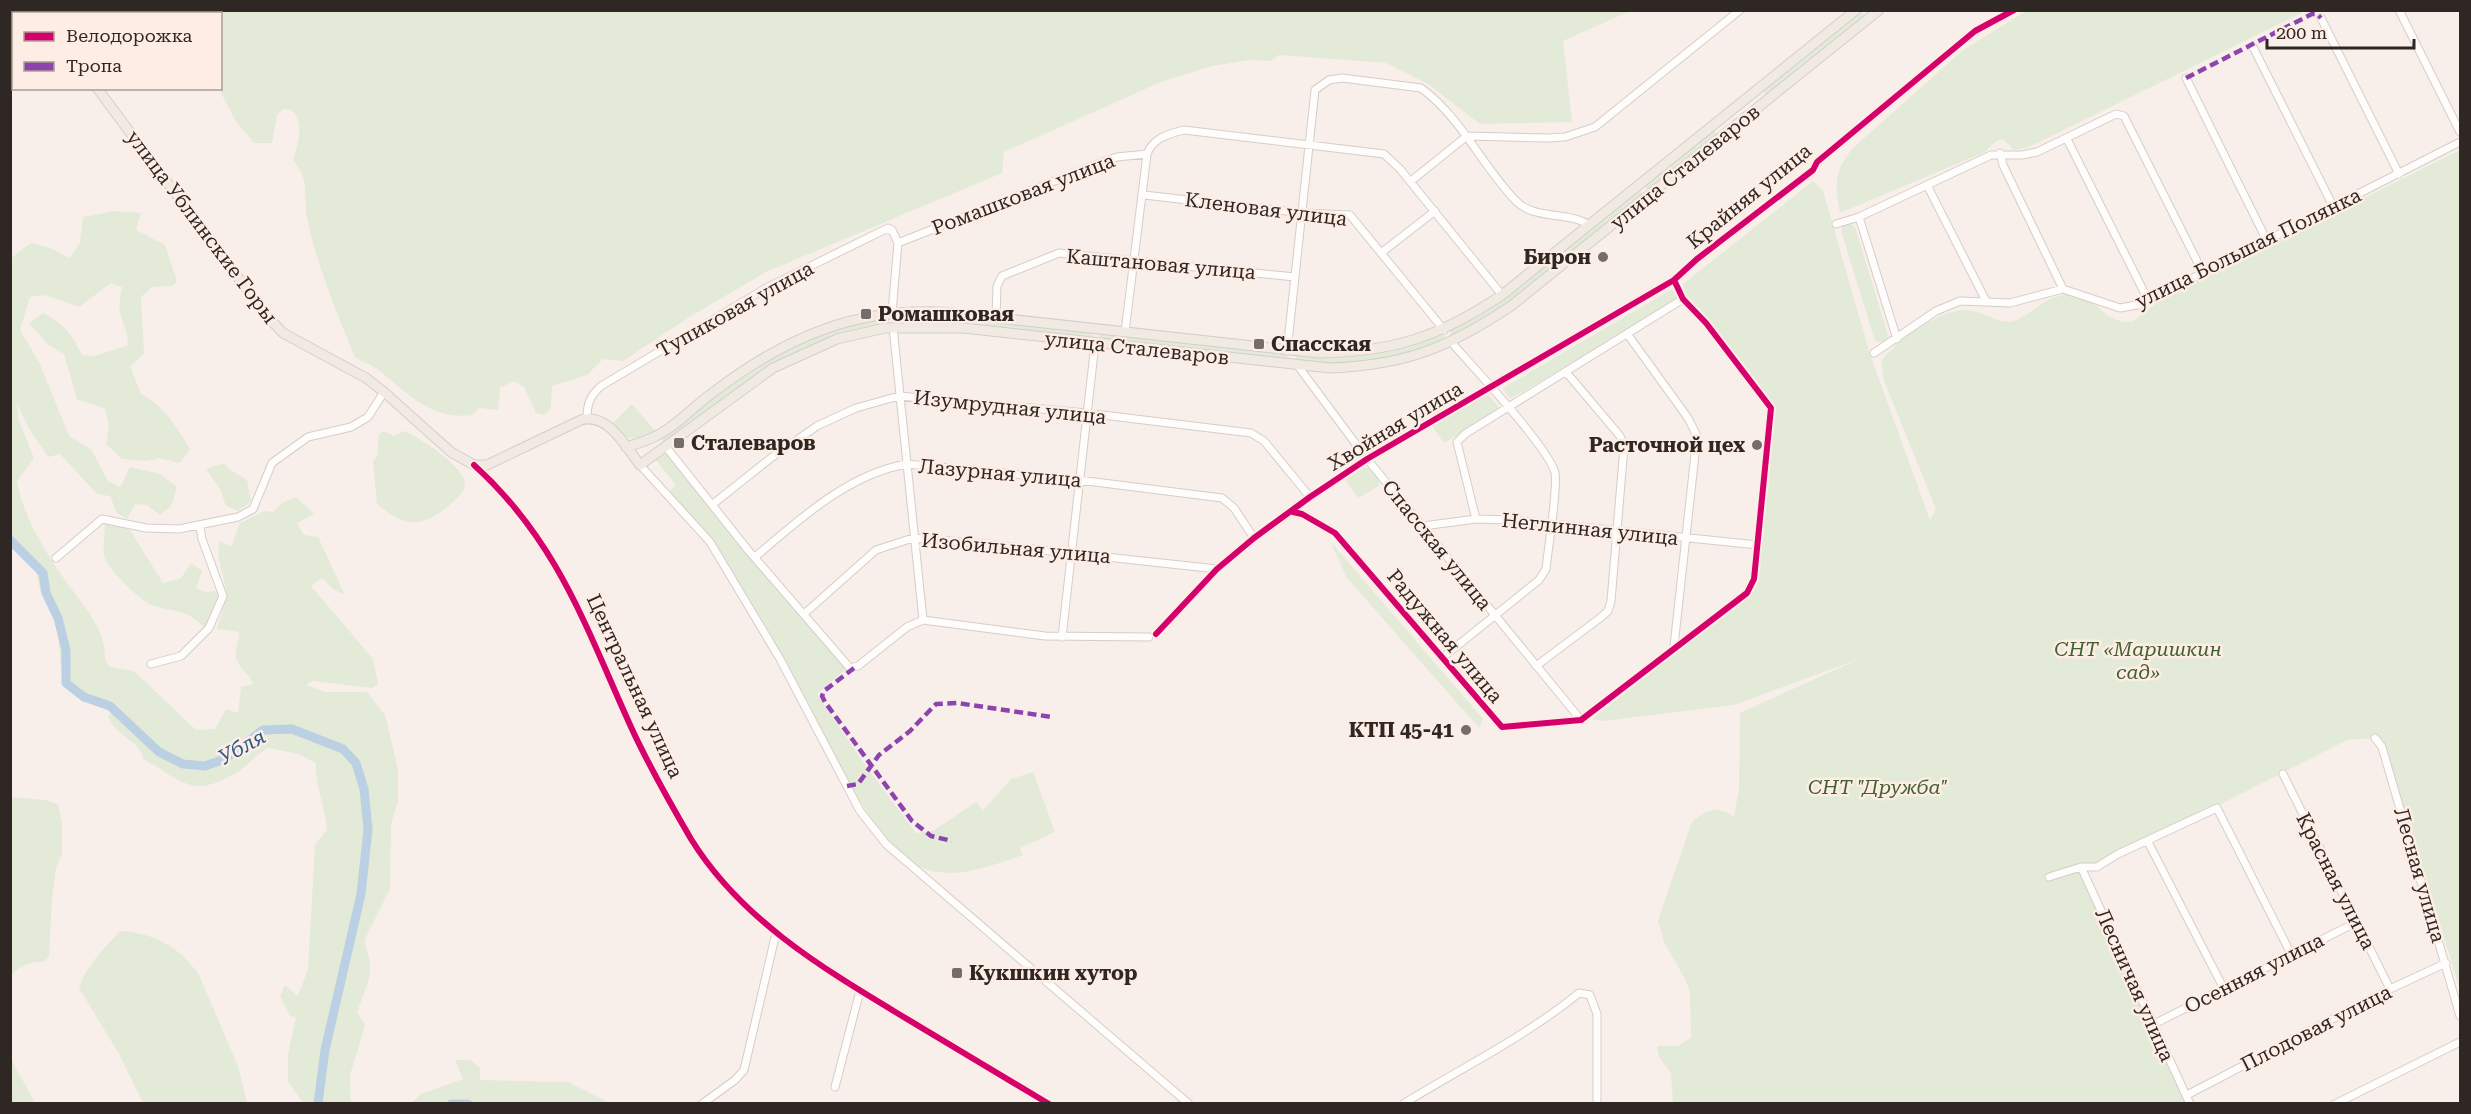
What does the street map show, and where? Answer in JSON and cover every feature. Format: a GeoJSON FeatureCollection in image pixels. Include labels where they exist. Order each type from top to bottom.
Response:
{"type":"FeatureCollection","features":[{"type":"Feature","properties":{"kind":"main road","name":"улица Сталеваров"},"geometry":{"type":"LineString","coordinates":[[626,447],[657,436],[748,367],[789,342],[842,323],[892,312],[926,311],[1289,351],[1329,353],[1377,350],[1444,330],[1502,295],[1856,10]]}},
{"type":"Feature","properties":{"kind":"main road","name":"улица Сталеваров"},"geometry":{"type":"LineString","coordinates":[[640,465],[755,380],[788,360],[837,339],[892,327],[963,328],[1095,344],[1339,368],[1389,363],[1452,343],[1510,306],[1721,137],[1867,14],[1880,10]]}},
{"type":"Feature","properties":{"kind":"main road","name":"улица Ублинские Горы"},"geometry":{"type":"LineString","coordinates":[[99,90],[277,327],[305,346],[366,378],[451,452],[474,465]]}},
{"type":"Feature","properties":{"kind":"main road"},"geometry":{"type":"LineString","coordinates":[[1713,126],[1721,137]]}},
{"type":"Feature","properties":{"kind":"main road"},"geometry":{"type":"LineString","coordinates":[[1640,185],[1648,195]]}},
{"type":"Feature","properties":{"kind":"main road"},"geometry":{"type":"LineString","coordinates":[[892,312],[892,327]]}},
{"type":"Feature","properties":{"kind":"main road"},"geometry":{"type":"LineString","coordinates":[[1095,344],[1097,330]]}},
{"type":"Feature","properties":{"kind":"main road"},"geometry":{"type":"LineString","coordinates":[[1444,330],[1452,343]]}},
{"type":"Feature","properties":{"kind":"main road"},"geometry":{"type":"LineString","coordinates":[[1289,351],[1294,365]]}},
{"type":"Feature","properties":{"kind":"main road"},"geometry":{"type":"LineString","coordinates":[[474,465],[487,465],[501,461],[587,418],[607,425],[640,465]]}},
{"type":"Feature","properties":{"kind":"main road"},"geometry":{"type":"LineString","coordinates":[[657,436],[666,447]]}},
{"type":"Feature","properties":{"kind":"main road"},"geometry":{"type":"LineString","coordinates":[[640,442],[642,452],[650,458]]}},
{"type":"Feature","properties":{"kind":"street"},"geometry":{"type":"LineString","coordinates":[[1411,181],[1467,136],[1547,138],[1587,131],[1595,127],[1740,10]]}},
{"type":"Feature","properties":{"kind":"street","name":"Крайняя улица"},"geometry":{"type":"LineString","coordinates":[[1491,389],[1674,280],[1697,259],[1814,170],[1817,162],[1975,32],[2014,10]]}},
{"type":"Feature","properties":{"kind":"street"},"geometry":{"type":"LineString","coordinates":[[2399,10],[2460,132]]}},
{"type":"Feature","properties":{"kind":"street"},"geometry":{"type":"LineString","coordinates":[[2321,18],[2399,174]]}},
{"type":"Feature","properties":{"kind":"street"},"geometry":{"type":"LineString","coordinates":[[2253,46],[2334,208]]}},
{"type":"Feature","properties":{"kind":"street"},"geometry":{"type":"LineString","coordinates":[[1289,351],[1315,90],[1329,80],[1342,78],[1421,88],[1431,95],[1467,136],[1516,201],[1524,208],[1589,225]]}},
{"type":"Feature","properties":{"kind":"street"},"geometry":{"type":"LineString","coordinates":[[2186,78],[2267,241]]}},
{"type":"Feature","properties":{"kind":"street"},"geometry":{"type":"LineString","coordinates":[[1836,224],[1859,216],[1967,165],[2000,153],[2022,155],[2037,152],[2116,114],[2124,116],[2203,273]]}},
{"type":"Feature","properties":{"kind":"street"},"geometry":{"type":"LineString","coordinates":[[1125,333],[1147,154],[1150,147],[1158,140],[1184,130],[1384,154],[1411,181],[1502,295]]}},
{"type":"Feature","properties":{"kind":"street"},"geometry":{"type":"LineString","coordinates":[[2067,139],[2148,300]]}},
{"type":"Feature","properties":{"kind":"street","name":"улица Большая Полянка"},"geometry":{"type":"LineString","coordinates":[[2062,289],[2120,308],[2148,300],[2334,208],[2460,142]]}},
{"type":"Feature","properties":{"kind":"street"},"geometry":{"type":"LineString","coordinates":[[1874,353],[1949,304],[1986,301],[2010,303],[2062,289],[2003,165],[2000,153]]}},
{"type":"Feature","properties":{"kind":"street","name":"Ромашковая улица"},"geometry":{"type":"LineString","coordinates":[[898,243],[1100,163],[1117,157],[1147,154]]}},
{"type":"Feature","properties":{"kind":"street"},"geometry":{"type":"LineString","coordinates":[[1927,184],[1986,301]]}},
{"type":"Feature","properties":{"kind":"street","name":"Кленовая улица"},"geometry":{"type":"LineString","coordinates":[[1143,195],[1304,213],[1350,215],[1444,330]]}},
{"type":"Feature","properties":{"kind":"street"},"geometry":{"type":"LineString","coordinates":[[1381,252],[1435,211]]}},
{"type":"Feature","properties":{"kind":"street"},"geometry":{"type":"LineString","coordinates":[[1859,216],[1897,339]]}},
{"type":"Feature","properties":{"kind":"street","name":"Тупиковая улица"},"geometry":{"type":"LineString","coordinates":[[587,418],[589,402],[593,393],[601,386],[739,303],[888,228],[892,230],[898,243]]}},
{"type":"Feature","properties":{"kind":"street"},"geometry":{"type":"LineString","coordinates":[[892,312],[898,243]]}},
{"type":"Feature","properties":{"kind":"street","name":"Каштановая улица"},"geometry":{"type":"LineString","coordinates":[[996,318],[997,286],[1002,276],[1049,255],[1069,254],[1295,277]]}},
{"type":"Feature","properties":{"kind":"street"},"geometry":{"type":"LineString","coordinates":[[1581,720],[1674,646],[1747,593],[1754,579],[1771,408],[1706,323],[1683,299],[1674,280]]}},
{"type":"Feature","properties":{"kind":"street"},"geometry":{"type":"LineString","coordinates":[[1476,519],[1457,442],[1506,406],[1628,335],[1683,299]]}},
{"type":"Feature","properties":{"kind":"street"},"geometry":{"type":"LineString","coordinates":[[666,447],[847,665],[854,668],[858,666],[907,627],[923,620],[892,327]]}},
{"type":"Feature","properties":{"kind":"street"},"geometry":{"type":"LineString","coordinates":[[1628,335],[1688,418],[1697,436],[1688,539],[1674,646]]}},
{"type":"Feature","properties":{"kind":"street"},"geometry":{"type":"LineString","coordinates":[[1442,658],[1539,580],[1546,569],[1555,473],[1551,464],[1506,406],[1452,343]]}},
{"type":"Feature","properties":{"kind":"street"},"geometry":{"type":"LineString","coordinates":[[1062,637],[1095,344]]}},
{"type":"Feature","properties":{"kind":"street","name":"Спасская улица"},"geometry":{"type":"LineString","coordinates":[[1294,365],[1367,459],[1581,720]]}},
{"type":"Feature","properties":{"kind":"street"},"geometry":{"type":"LineString","coordinates":[[1536,666],[1608,611],[1611,601],[1624,447],[1620,436],[1566,372]]}},
{"type":"Feature","properties":{"kind":"street","name":"Хвойная улица"},"geometry":{"type":"LineString","coordinates":[[923,620],[1062,637],[1153,635],[1217,569],[1254,538],[1293,512],[1310,497],[1367,459],[1491,389]]}},
{"type":"Feature","properties":{"kind":"street"},"geometry":{"type":"LineString","coordinates":[[56,558],[102,519],[146,528],[200,527],[238,517],[253,509],[272,463],[308,437],[351,428],[368,417],[384,392]]}},
{"type":"Feature","properties":{"kind":"street","name":"Изумрудная улица"},"geometry":{"type":"LineString","coordinates":[[712,504],[817,426],[856,408],[900,396],[1086,413],[1251,433],[1264,441],[1310,497]]}},
{"type":"Feature","properties":{"kind":"street","name":"улица Ублинские Горы"},"geometry":{"type":"LineString","coordinates":[[474,465],[490,480]]}},
{"type":"Feature","properties":{"kind":"street"},"geometry":{"type":"LineString","coordinates":[[640,465],[710,542],[780,659],[860,811],[886,844],[1189,1104]]}},
{"type":"Feature","properties":{"kind":"street","name":"Лазурная улица"},"geometry":{"type":"LineString","coordinates":[[755,557],[851,483],[885,468],[906,465],[1079,480],[1222,498],[1234,508],[1254,538]]}},
{"type":"Feature","properties":{"kind":"street","name":"Центральная улица"},"geometry":{"type":"LineString","coordinates":[[490,480],[514,505],[562,574],[583,614],[632,729],[691,838],[740,900],[809,959],[1048,1104]]}},
{"type":"Feature","properties":{"kind":"street","name":"Радужная улица"},"geometry":{"type":"LineString","coordinates":[[1293,512],[1302,514],[1335,534],[1502,727],[1581,720]]}},
{"type":"Feature","properties":{"kind":"street","name":"Неглинная улица"},"geometry":{"type":"LineString","coordinates":[[1424,526],[1476,519],[1758,544]]}},
{"type":"Feature","properties":{"kind":"street"},"geometry":{"type":"LineString","coordinates":[[151,664],[181,657],[209,628],[223,596],[202,539],[200,527]]}},
{"type":"Feature","properties":{"kind":"street","name":"Изобильная улица"},"geometry":{"type":"LineString","coordinates":[[804,614],[876,550],[913,538],[1217,569]]}},
{"type":"Feature","properties":{"kind":"street","name":"Лесная улица"},"geometry":{"type":"LineString","coordinates":[[2374,738],[2382,747],[2460,1016]]}},
{"type":"Feature","properties":{"kind":"street","name":"Красная улица"},"geometry":{"type":"LineString","coordinates":[[2283,774],[2355,923],[2390,989]]}},
{"type":"Feature","properties":{"kind":"street"},"geometry":{"type":"LineString","coordinates":[[2049,877],[2081,867],[2097,867],[2118,854],[2217,808],[2291,954]]}},
{"type":"Feature","properties":{"kind":"street"},"geometry":{"type":"LineString","coordinates":[[2148,842],[2224,989]]}},
{"type":"Feature","properties":{"kind":"street","name":"Лесничая улица"},"geometry":{"type":"LineString","coordinates":[[2081,867],[2190,1104]]}},
{"type":"Feature","properties":{"kind":"street","name":"Осенняя улица"},"geometry":{"type":"LineString","coordinates":[[2154,1024],[2355,923]]}},
{"type":"Feature","properties":{"kind":"street"},"geometry":{"type":"LineString","coordinates":[[702,1104],[735,1080],[744,1070],[776,933]]}},
{"type":"Feature","properties":{"kind":"street","name":"Плодовая улица"},"geometry":{"type":"LineString","coordinates":[[2187,1095],[2390,989],[2446,963]]}},
{"type":"Feature","properties":{"kind":"street"},"geometry":{"type":"LineString","coordinates":[[835,1087],[860,991]]}},
{"type":"Feature","properties":{"kind":"street"},"geometry":{"type":"LineString","coordinates":[[1403,1104],[1468,1067],[1520,1032],[1547,1019],[1579,993],[1590,995],[1598,1014],[1597,1100]]}},
{"type":"Feature","properties":{"kind":"street"},"geometry":{"type":"LineString","coordinates":[[2335,1104],[2460,1042]]}},
{"type":"Feature","properties":{"kind":"green space"},"geometry":{"type":"Polygon","coordinates":[[[100,11],[1630,11],[1563,41],[1572,122],[1480,124],[1428,84],[1386,63],[1279,55],[1271,61],[1250,60],[1212,66],[1161,82],[1004,152],[1002,173],[766,272],[691,316],[623,361],[603,359],[587,375],[552,386],[551,408],[545,415],[536,413],[524,387],[514,381],[500,388],[498,410],[479,408],[473,415],[459,416],[446,414],[422,404],[377,369],[355,357],[315,252],[307,217],[304,181],[293,160],[299,134],[296,115],[292,110],[283,109],[277,115],[272,143],[254,143],[235,120],[220,90],[222,90],[222,12],[100,11]]]}},
{"type":"Feature","properties":{"kind":"green space"},"geometry":{"type":"Polygon","coordinates":[[[2026,11],[2306,11],[2027,148],[2014,150],[2003,139],[1996,141],[1985,152],[1840,213],[1837,179],[1846,156],[1853,148],[1963,50],[2026,11]]]}},
{"type":"Feature","properties":{"kind":"green space"},"geometry":{"type":"Polygon","coordinates":[[[1857,12],[1862,12],[1866,17],[1765,96],[1763,88],[1857,12]]]}},
{"type":"Feature","properties":{"kind":"green space"},"geometry":{"type":"Polygon","coordinates":[[[1714,130],[1717,135],[1648,190],[1645,187],[1646,183],[1714,130]]]}},
{"type":"Feature","properties":{"kind":"green space"},"geometry":{"type":"Polygon","coordinates":[[[2460,150],[2460,989],[2383,740],[2375,738],[2347,740],[2097,867],[2081,867],[2190,1103],[1673,1103],[1671,1073],[1659,1057],[1657,1046],[1678,1046],[1691,1038],[1690,992],[1664,942],[1658,920],[1692,822],[1713,810],[1723,811],[1734,817],[1739,789],[1740,713],[1859,659],[1734,705],[1603,721],[1592,719],[1746,598],[1756,583],[1775,406],[1687,296],[1683,284],[1813,181],[1823,191],[1870,354],[1930,520],[1936,509],[1884,381],[1881,361],[1888,352],[1910,334],[1936,318],[1963,310],[1974,311],[2004,322],[2014,321],[2046,301],[2072,292],[2089,299],[2108,316],[2123,322],[2132,322],[2163,298],[2460,150]]]}},
{"type":"Feature","properties":{"kind":"green space"},"geometry":{"type":"Polygon","coordinates":[[[1636,190],[1640,190],[1643,195],[1507,306],[1451,337],[1450,330],[1467,321],[1636,190]]]}},
{"type":"Feature","properties":{"kind":"green space"},"geometry":{"type":"Polygon","coordinates":[[[115,211],[141,213],[136,230],[165,245],[177,281],[173,286],[152,287],[141,297],[144,354],[130,366],[141,394],[163,411],[190,449],[180,463],[159,458],[147,461],[122,459],[106,444],[109,425],[105,409],[77,399],[64,354],[48,345],[29,323],[43,313],[63,326],[82,355],[94,356],[127,346],[127,333],[119,309],[122,287],[111,283],[79,307],[45,295],[30,297],[20,330],[40,364],[69,436],[91,449],[108,481],[120,487],[130,467],[160,474],[177,487],[171,506],[160,515],[147,505],[135,504],[127,519],[117,513],[110,496],[97,494],[60,454],[48,457],[28,427],[17,404],[18,418],[34,458],[17,481],[20,494],[42,545],[92,617],[102,638],[105,660],[110,667],[134,671],[196,730],[215,729],[226,709],[238,713],[241,687],[253,684],[237,659],[239,632],[217,629],[227,593],[218,555],[219,541],[231,547],[240,523],[265,511],[273,512],[282,503],[296,497],[314,514],[297,523],[304,535],[318,537],[345,595],[333,589],[322,578],[311,586],[373,659],[378,684],[372,688],[312,681],[306,685],[325,692],[367,692],[385,715],[398,769],[398,801],[391,824],[390,889],[364,941],[370,969],[357,1012],[365,1025],[350,1075],[351,1103],[303,1103],[288,1081],[288,1054],[296,1017],[290,1016],[280,996],[285,985],[298,996],[308,969],[315,845],[327,830],[316,763],[299,754],[268,748],[239,771],[223,780],[199,786],[179,781],[143,759],[138,748],[111,723],[108,716],[116,708],[102,699],[80,691],[66,680],[61,670],[56,608],[49,604],[42,594],[32,563],[11,543],[11,258],[31,243],[50,248],[70,258],[80,242],[83,217],[115,211]]]}},
{"type":"Feature","properties":{"kind":"green space"},"geometry":{"type":"Polygon","coordinates":[[[1850,224],[1855,227],[1889,338],[1886,342],[1875,341],[1841,231],[1843,226],[1850,224]]]}},
{"type":"Feature","properties":{"kind":"green space"},"geometry":{"type":"Polygon","coordinates":[[[1672,289],[1679,301],[1510,399],[1503,388],[1672,289]]]}},
{"type":"Feature","properties":{"kind":"green space"},"geometry":{"type":"Polygon","coordinates":[[[934,314],[1092,332],[1094,339],[894,322],[894,317],[934,314]]]}},
{"type":"Feature","properties":{"kind":"green space"},"geometry":{"type":"Polygon","coordinates":[[[890,318],[889,324],[822,342],[782,359],[664,442],[661,438],[742,374],[825,330],[890,318]]]}},
{"type":"Feature","properties":{"kind":"green space"},"geometry":{"type":"Polygon","coordinates":[[[1100,333],[1288,354],[1289,360],[1099,339],[1100,333]]]}},
{"type":"Feature","properties":{"kind":"green space"},"geometry":{"type":"Polygon","coordinates":[[[1440,334],[1445,335],[1446,340],[1394,359],[1340,365],[1294,361],[1297,354],[1328,356],[1440,334]]]}},
{"type":"Feature","properties":{"kind":"green space"},"geometry":{"type":"Polygon","coordinates":[[[1488,394],[1499,408],[1444,443],[1432,426],[1488,394]]]}},
{"type":"Feature","properties":{"kind":"green space"},"geometry":{"type":"Polygon","coordinates":[[[632,404],[656,432],[638,439],[624,437],[613,423],[632,404]]]}},
{"type":"Feature","properties":{"kind":"green space"},"geometry":{"type":"Polygon","coordinates":[[[384,431],[394,436],[404,431],[420,439],[450,461],[463,477],[465,484],[461,494],[434,517],[416,522],[398,518],[377,504],[373,461],[377,457],[379,434],[384,431]]]}},
{"type":"Feature","properties":{"kind":"green space"},"geometry":{"type":"Polygon","coordinates":[[[665,452],[847,668],[817,694],[865,765],[916,833],[933,831],[976,802],[983,810],[1011,779],[1033,772],[1055,832],[1020,848],[1023,855],[986,867],[959,872],[933,871],[921,867],[901,853],[881,831],[861,803],[823,737],[775,643],[736,577],[704,534],[667,493],[676,485],[655,459],[665,452]]]}},
{"type":"Feature","properties":{"kind":"green space"},"geometry":{"type":"Polygon","coordinates":[[[224,463],[229,469],[247,480],[251,501],[238,511],[226,506],[220,489],[206,469],[224,463]]]}},
{"type":"Feature","properties":{"kind":"green space"},"geometry":{"type":"Polygon","coordinates":[[[1364,468],[1369,468],[1379,477],[1379,486],[1358,498],[1344,479],[1364,468]]]}},
{"type":"Feature","properties":{"kind":"green space"},"geometry":{"type":"Polygon","coordinates":[[[105,522],[130,530],[163,583],[181,578],[191,563],[202,571],[196,588],[205,592],[217,591],[220,598],[205,629],[186,614],[151,605],[133,592],[105,559],[105,522]]]}},
{"type":"Feature","properties":{"kind":"green space"},"geometry":{"type":"Polygon","coordinates":[[[1330,541],[1483,719],[1479,728],[1347,578],[1330,541]]]}},
{"type":"Feature","properties":{"kind":"green space"},"geometry":{"type":"Polygon","coordinates":[[[11,797],[45,800],[58,804],[62,823],[62,854],[56,868],[52,898],[49,957],[43,962],[33,962],[17,969],[11,976],[11,797]]]}},
{"type":"Feature","properties":{"kind":"green space"},"geometry":{"type":"Polygon","coordinates":[[[120,931],[133,932],[166,943],[192,965],[199,975],[238,1066],[247,1103],[144,1104],[119,1054],[79,988],[91,964],[120,931]]]}},
{"type":"Feature","properties":{"kind":"green space"},"geometry":{"type":"Polygon","coordinates":[[[10,1057],[35,1103],[11,1103],[10,1057]]]}},
{"type":"Feature","properties":{"kind":"green space"},"geometry":{"type":"Polygon","coordinates":[[[455,1060],[470,1060],[480,1068],[480,1080],[568,1082],[610,1103],[411,1103],[421,1094],[463,1079],[455,1060]]]}},
{"type":"Feature","properties":{"kind":"waterway","name":"Убля"},"geometry":{"type":"LineString","coordinates":[[10,540],[43,573],[46,593],[58,618],[66,650],[66,683],[84,697],[110,706],[159,752],[183,764],[205,766],[225,759],[263,730],[292,729],[343,749],[356,763],[364,789],[368,829],[361,894],[325,1050],[318,1104]]}},
{"type":"Feature","properties":{"kind":"waterway","name":"Убля"},"geometry":{"type":"LineString","coordinates":[[451,1104],[468,1104]]}},
{"type":"Feature","properties":{"kind":"marked path"},"geometry":{"type":"LineString","coordinates":[[2186,78],[2312,14],[2317,14],[2321,18]]}},
{"type":"Feature","properties":{"kind":"marked path"},"geometry":{"type":"LineString","coordinates":[[854,668],[824,691],[822,696],[825,702],[912,821],[931,836],[952,841]]}},
{"type":"Feature","properties":{"kind":"marked path"},"geometry":{"type":"LineString","coordinates":[[847,786],[858,784],[879,755],[910,731],[936,704],[957,703],[1052,717]]}},
{"type":"Feature","properties":{"kind":"cycle path"},"geometry":{"type":"LineString","coordinates":[[1156,634],[1217,569],[1254,538],[1310,497],[1367,459],[1674,280],[1697,259],[1813,170],[1817,162],[1975,31],[2014,10]]}},
{"type":"Feature","properties":{"kind":"cycle path"},"geometry":{"type":"LineString","coordinates":[[1293,512],[1302,514],[1335,533],[1502,727],[1581,720],[1747,593],[1754,579],[1771,408],[1706,323],[1683,299],[1674,280]]}},
{"type":"Feature","properties":{"kind":"cycle path"},"geometry":{"type":"LineString","coordinates":[[474,465],[503,494],[528,524],[549,555],[584,621],[631,727],[660,783],[691,839],[733,893],[783,938],[810,958],[1049,1104]]}},
{"type":"Feature","properties":{"kind":"place","name":"Бирон"},"geometry":{"type":"Point","coordinates":[1603,257]}},
{"type":"Feature","properties":{"kind":"place","name":"Ромашковая"},"geometry":{"type":"Point","coordinates":[866,314]}},
{"type":"Feature","properties":{"kind":"place","name":"Спасская"},"geometry":{"type":"Point","coordinates":[1259,344]}},
{"type":"Feature","properties":{"kind":"place","name":"Сталеваров"},"geometry":{"type":"Point","coordinates":[679,443]}},
{"type":"Feature","properties":{"kind":"place","name":"Расточной цех"},"geometry":{"type":"Point","coordinates":[1757,445]}},
{"type":"Feature","properties":{"kind":"place","name":"КТП 45-41"},"geometry":{"type":"Point","coordinates":[1466,730]}},
{"type":"Feature","properties":{"kind":"place","name":"Кукшкин хутор"},"geometry":{"type":"Point","coordinates":[957,973]}},
{"type":"Feature","properties":{"kind":"park label","name":"СНТ «Маришкин сад»"},"geometry":{"type":"Point","coordinates":[2138,660]}},
{"type":"Feature","properties":{"kind":"park label","name":"СНТ \"Дружба\""},"geometry":{"type":"Point","coordinates":[1878,787]}}]}
